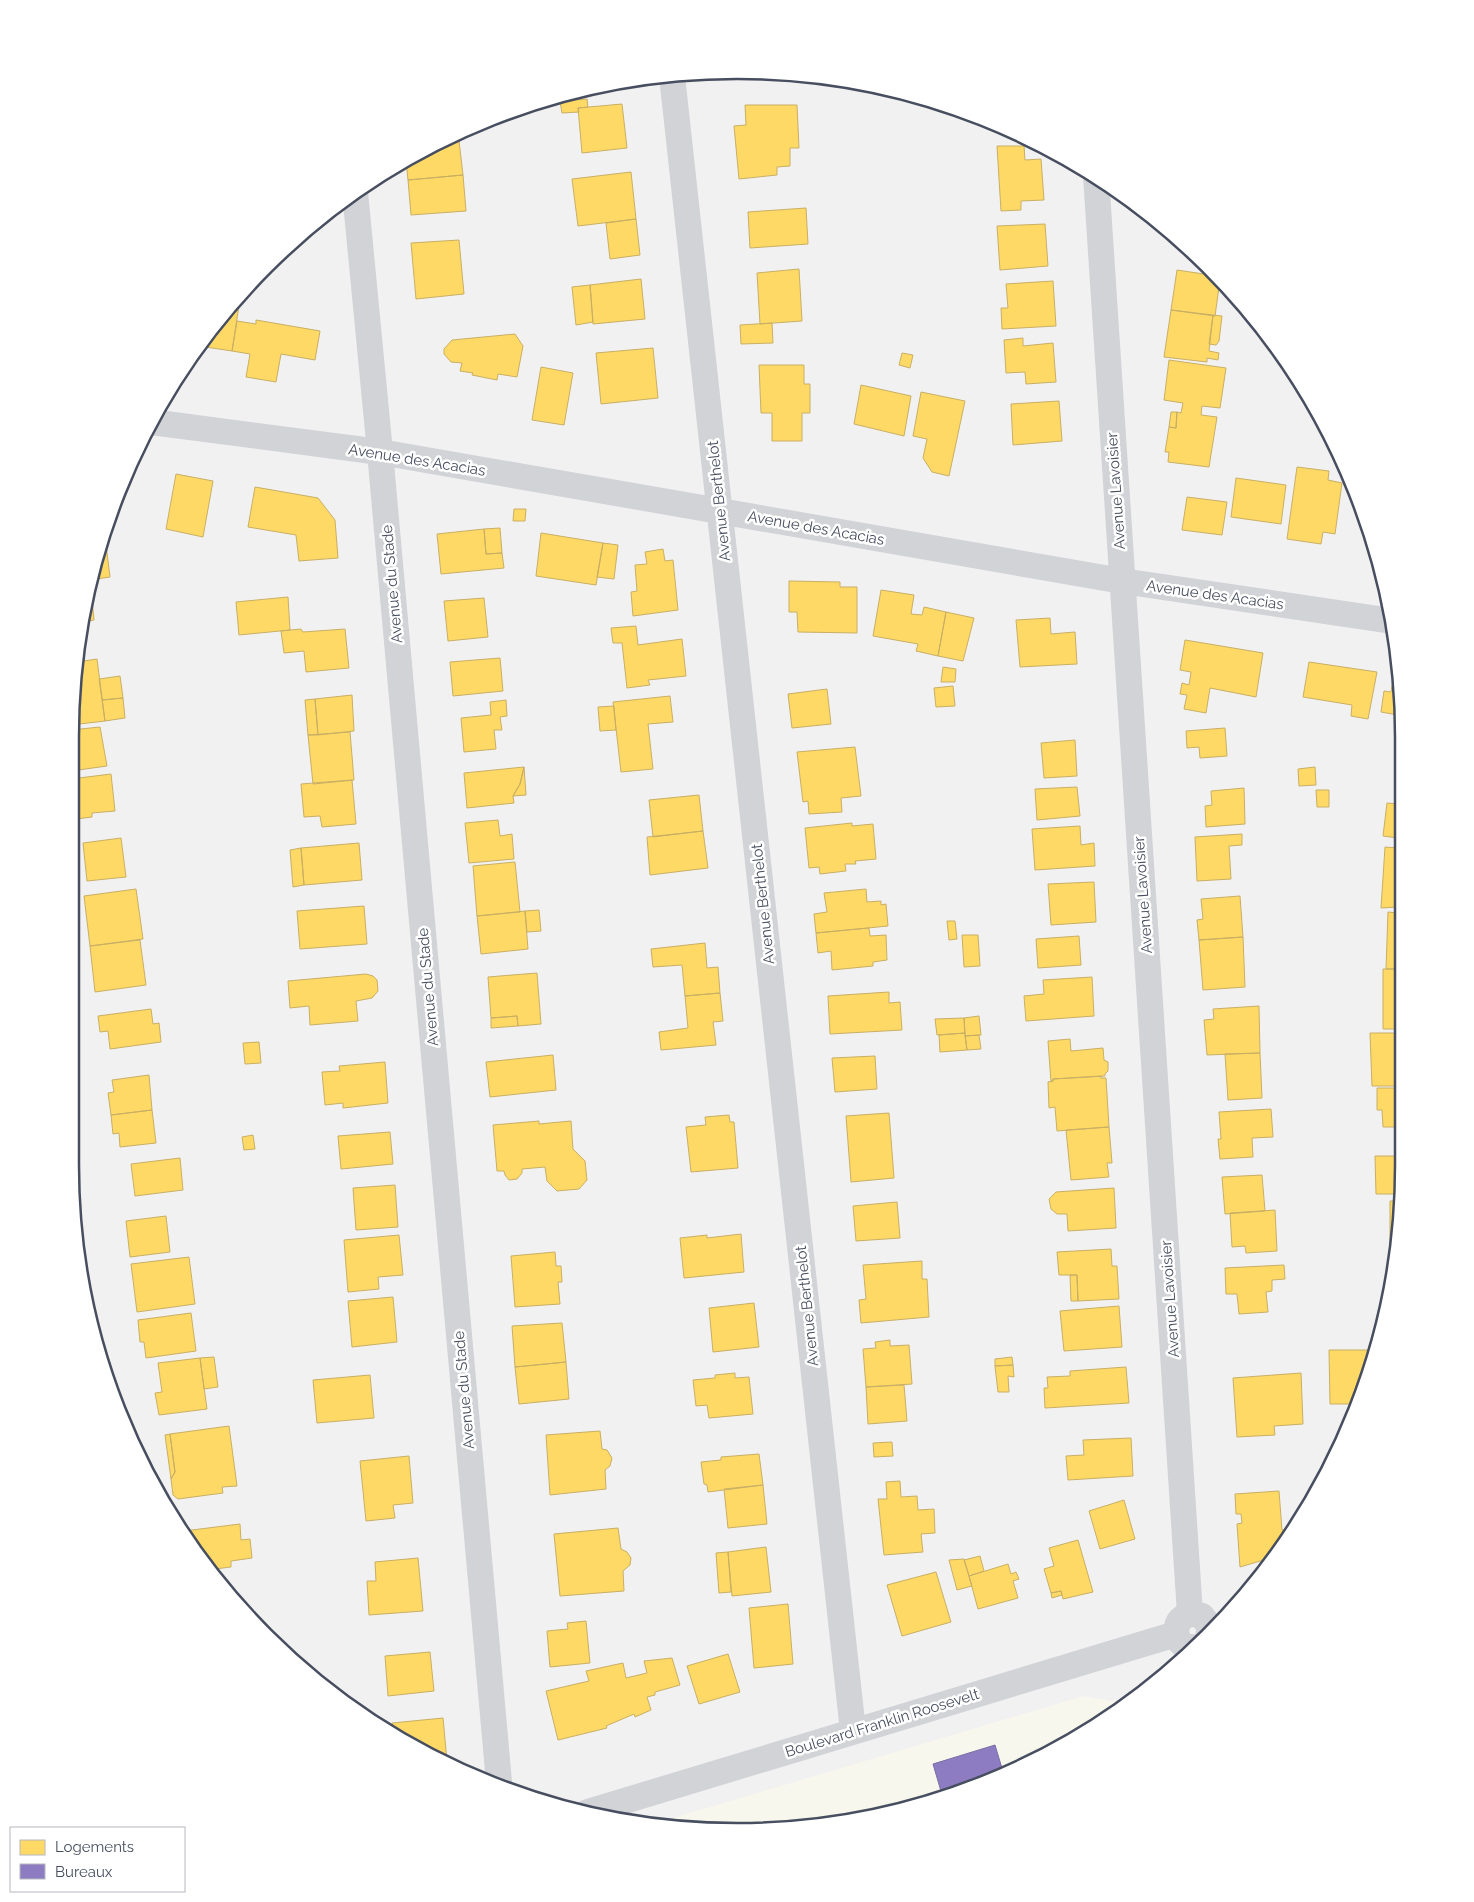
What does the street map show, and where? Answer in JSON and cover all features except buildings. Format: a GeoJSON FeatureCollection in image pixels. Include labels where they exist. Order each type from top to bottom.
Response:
{"type":"FeatureCollection","features":[{"type":"Feature","properties":{"kind":"street","name":"Avenue Berthelot"},"geometry":{"type":"LineString","coordinates":[[673,82],[853,1731]]}},
{"type":"Feature","properties":{"kind":"street","name":"Avenue Lavoisier"},"geometry":{"type":"LineString","coordinates":[[1097,186],[1122,581],[1197,1635]]}},
{"type":"Feature","properties":{"kind":"street","name":"Avenue du Stade"},"geometry":{"type":"LineString","coordinates":[[356,201],[499,1778]]}},
{"type":"Feature","properties":{"kind":"street","name":"Avenue des Acacias"},"geometry":{"type":"LineString","coordinates":[[159,423],[380,452],[1122,581],[1385,620]]}},
{"type":"Feature","properties":{"kind":"street","name":"Boulevard Franklin Roosevelt"},"geometry":{"type":"LineString","coordinates":[[599,1809],[853,1731],[1197,1635]]}},
{"type":"Feature","properties":{"kind":"shaded area"},"geometry":{"type":"Polygon","coordinates":[[[1084,1696],[1117,1702],[1066,1735],[1028,1755],[989,1773],[907,1801],[823,1818],[780,1822],[737,1823],[668,1820],[1084,1696]]]}}]}
